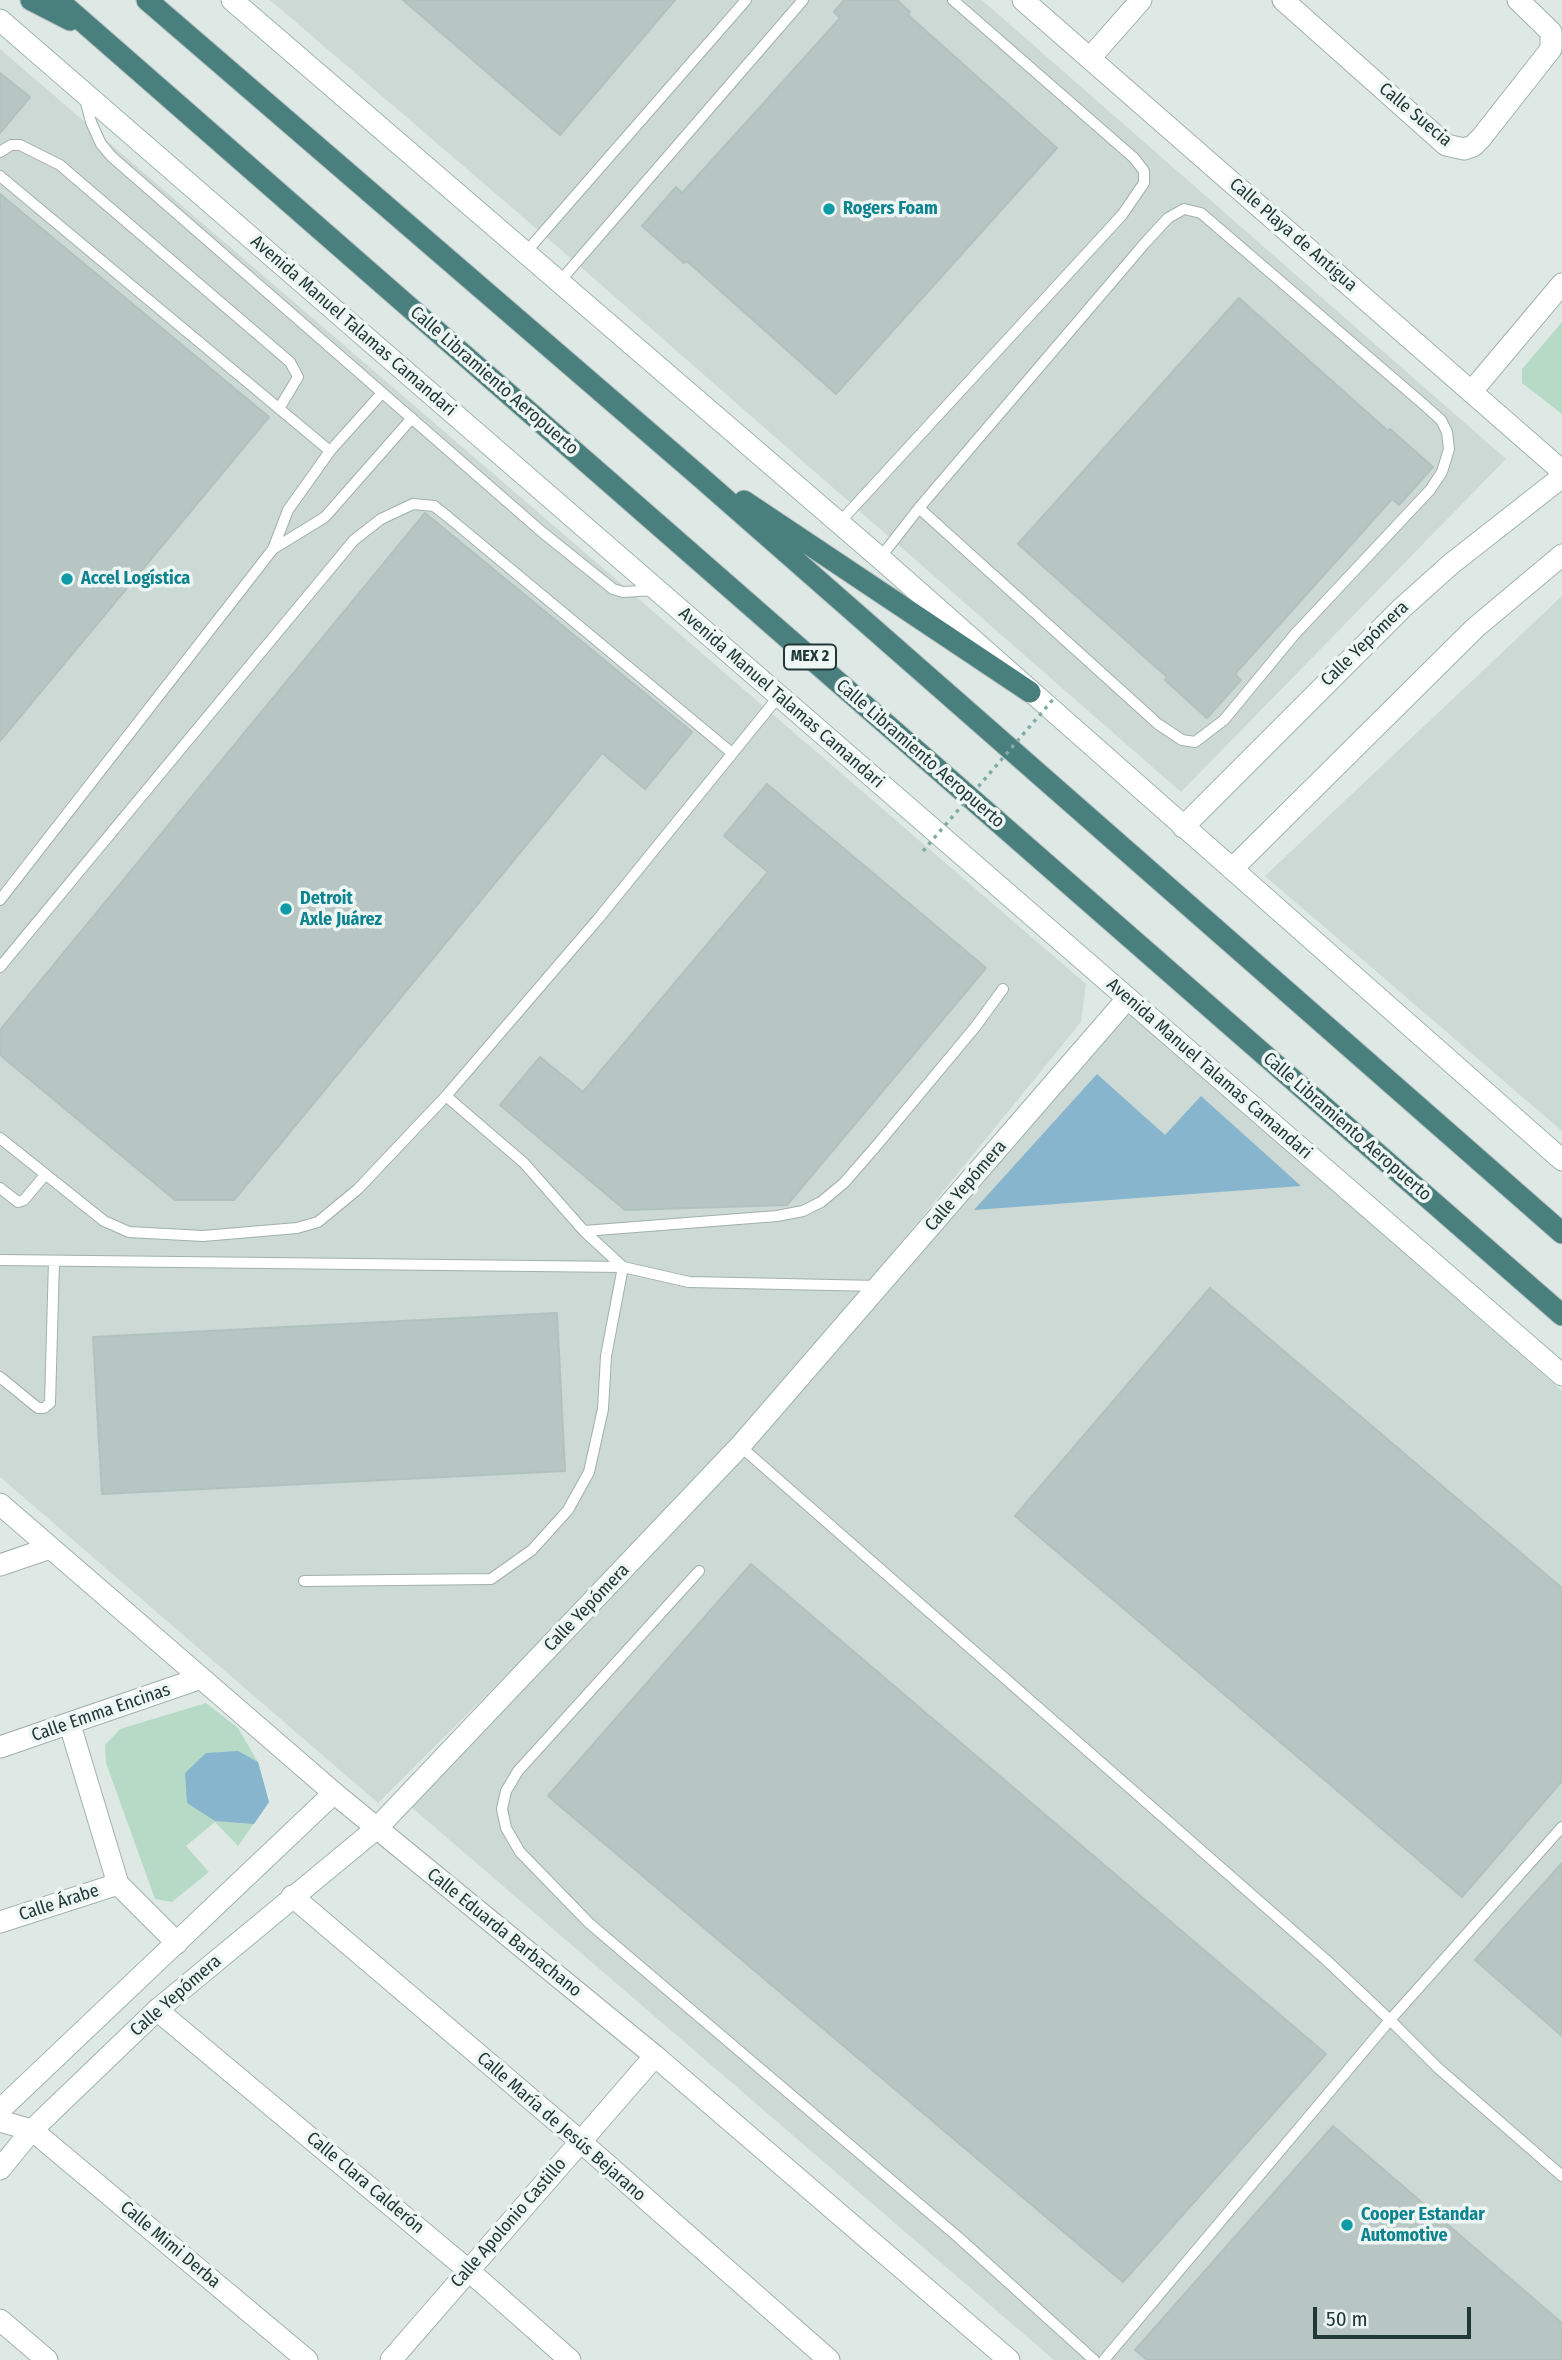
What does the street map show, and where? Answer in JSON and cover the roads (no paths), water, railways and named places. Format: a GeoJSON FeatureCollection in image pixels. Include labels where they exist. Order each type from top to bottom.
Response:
{"type":"FeatureCollection","features":[{"type":"Feature","properties":{"kind":"highway"},"geometry":{"type":"LineString","coordinates":[[31,0],[94,32]]}},
{"type":"Feature","properties":{"kind":"highway","name":"Calle Libramiento Aeropuerto"},"geometry":{"type":"LineString","coordinates":[[58,0],[1562,1315]]}},
{"type":"Feature","properties":{"kind":"highway"},"geometry":{"type":"LineString","coordinates":[[148,0],[672,453],[1562,1233]]}},
{"type":"Feature","properties":{"kind":"highway"},"geometry":{"type":"LineString","coordinates":[[672,453],[1030,692]]}},
{"type":"Feature","properties":{"kind":"main road"},"geometry":{"type":"LineString","coordinates":[[232,0],[561,280],[880,558],[1562,1160]]}},
{"type":"Feature","properties":{"kind":"main road","name":"Calle Playa de Antigua"},"geometry":{"type":"LineString","coordinates":[[1023,0],[1562,471]]}},
{"type":"Feature","properties":{"kind":"main road"},"geometry":{"type":"LineString","coordinates":[[1090,58],[1141,0]]}},
{"type":"Feature","properties":{"kind":"main road","name":"Calle Suecia"},"geometry":{"type":"LineString","coordinates":[[1283,0],[1446,145],[1464,149],[1473,146],[1482,138],[1551,49],[1551,32],[1518,0]]}},
{"type":"Feature","properties":{"kind":"main road","name":"Avenida Manuel Talamas Camandari"},"geometry":{"type":"LineString","coordinates":[[0,20],[1562,1375]]}},
{"type":"Feature","properties":{"kind":"main road"},"geometry":{"type":"LineString","coordinates":[[1472,391],[1562,284]]}},
{"type":"Feature","properties":{"kind":"main road","name":"Calle Yepómera"},"geometry":{"type":"LineString","coordinates":[[1183,827],[1402,608],[1451,564],[1562,477]]}},
{"type":"Feature","properties":{"kind":"main road"},"geometry":{"type":"LineString","coordinates":[[1232,869],[1475,628],[1562,555]]}},
{"type":"Feature","properties":{"kind":"main road","name":"Calle Yepómera"},"geometry":{"type":"LineString","coordinates":[[0,2169],[32,2130],[158,2010],[377,1828],[740,1446],[1127,999]]}},
{"type":"Feature","properties":{"kind":"main road","name":"Calle Eduarda Barbachano"},"geometry":{"type":"LineString","coordinates":[[0,1504],[334,1793],[654,2056],[1009,2360]]}},
{"type":"Feature","properties":{"kind":"main road"},"geometry":{"type":"LineString","coordinates":[[0,1565],[50,1548]]}},
{"type":"Feature","properties":{"kind":"main road","name":"Calle Emma Encinas"},"geometry":{"type":"LineString","coordinates":[[0,1747],[201,1678]]}},
{"type":"Feature","properties":{"kind":"main road"},"geometry":{"type":"LineString","coordinates":[[70,1724],[118,1884],[177,1943]]}},
{"type":"Feature","properties":{"kind":"main road"},"geometry":{"type":"LineString","coordinates":[[0,2110],[334,1793]]}},
{"type":"Feature","properties":{"kind":"main road","name":"Calle Árabe"},"geometry":{"type":"LineString","coordinates":[[0,1922],[118,1884]]}},
{"type":"Feature","properties":{"kind":"main road","name":"Calle María de Jesús Bejarano"},"geometry":{"type":"LineString","coordinates":[[292,1896],[580,2141],[828,2360]]}},
{"type":"Feature","properties":{"kind":"main road","name":"Calle Clara Calderón"},"geometry":{"type":"LineString","coordinates":[[158,2010],[468,2270],[570,2360]]}},
{"type":"Feature","properties":{"kind":"main road","name":"Calle Apolonio Castillo"},"geometry":{"type":"LineString","coordinates":[[391,2360],[654,2056]]}},
{"type":"Feature","properties":{"kind":"main road"},"geometry":{"type":"LineString","coordinates":[[0,2121],[32,2130]]}},
{"type":"Feature","properties":{"kind":"main road","name":"Calle Mimi Derba"},"geometry":{"type":"LineString","coordinates":[[32,2130],[307,2360]]}},
{"type":"Feature","properties":{"kind":"main road"},"geometry":{"type":"LineString","coordinates":[[0,2320],[47,2360]]}},
{"type":"Feature","properties":{"kind":"lane"},"geometry":{"type":"LineString","coordinates":[[527,251],[746,0]]}},
{"type":"Feature","properties":{"kind":"lane"},"geometry":{"type":"LineString","coordinates":[[561,280],[803,0]]}},
{"type":"Feature","properties":{"kind":"lane"},"geometry":{"type":"LineString","coordinates":[[839,523],[1122,215],[1144,183],[1144,171],[1134,158],[953,0]]}},
{"type":"Feature","properties":{"kind":"lane"},"geometry":{"type":"LineString","coordinates":[[83,92],[100,144],[112,157],[382,393],[601,582],[623,592],[657,590]]}},
{"type":"Feature","properties":{"kind":"lane"},"geometry":{"type":"LineString","coordinates":[[0,152],[11,145],[20,145],[60,165],[290,362],[298,377],[280,407]]}},
{"type":"Feature","properties":{"kind":"lane"},"geometry":{"type":"LineString","coordinates":[[0,176],[330,451]]}},
{"type":"Feature","properties":{"kind":"lane"},"geometry":{"type":"LineString","coordinates":[[880,558],[919,509],[1145,243],[1168,218],[1184,209],[1201,213],[1441,420],[1449,449],[1442,472],[1430,490],[1295,634],[1224,720],[1195,742],[1182,740],[1158,724],[919,509]]}},
{"type":"Feature","properties":{"kind":"lane"},"geometry":{"type":"LineString","coordinates":[[0,900],[273,549],[288,510],[330,451],[382,393]]}},
{"type":"Feature","properties":{"kind":"lane"},"geometry":{"type":"LineString","coordinates":[[273,549],[325,517],[412,418]]}},
{"type":"Feature","properties":{"kind":"lane"},"geometry":{"type":"LineString","coordinates":[[0,967],[354,540],[381,519],[413,504],[433,506],[448,517],[732,753]]}},
{"type":"Feature","properties":{"kind":"lane"},"geometry":{"type":"LineString","coordinates":[[0,1138],[104,1221],[129,1233],[203,1236],[297,1228],[318,1222],[358,1189],[446,1096],[598,919],[779,696]]}},
{"type":"Feature","properties":{"kind":"lane"},"geometry":{"type":"LineString","coordinates":[[584,1231],[777,1216],[803,1211],[821,1202],[844,1183],[877,1145],[976,1026],[1003,989]]}},
{"type":"Feature","properties":{"kind":"lane"},"geometry":{"type":"LineString","coordinates":[[446,1096],[524,1163],[584,1231],[623,1267]]}},
{"type":"Feature","properties":{"kind":"lane"},"geometry":{"type":"LineString","coordinates":[[0,1188],[18,1202],[24,1200],[45,1175]]}},
{"type":"Feature","properties":{"kind":"lane"},"geometry":{"type":"LineString","coordinates":[[0,1260],[623,1267],[689,1282],[880,1286]]}},
{"type":"Feature","properties":{"kind":"lane"},"geometry":{"type":"LineString","coordinates":[[0,1377],[38,1408],[50,1404],[54,1261]]}},
{"type":"Feature","properties":{"kind":"lane"},"geometry":{"type":"LineString","coordinates":[[304,1581],[491,1579],[532,1550],[568,1510],[589,1472],[603,1409],[606,1356],[623,1267]]}},
{"type":"Feature","properties":{"kind":"lane"},"geometry":{"type":"LineString","coordinates":[[740,1446],[1184,1833],[1390,2020],[1438,2068],[1562,2176]]}},
{"type":"Feature","properties":{"kind":"lane"},"geometry":{"type":"LineString","coordinates":[[699,1572],[518,1771],[506,1791],[502,1809],[506,1828],[520,1852],[590,1923],[958,2237],[1094,2360]]}},
{"type":"Feature","properties":{"kind":"lane"},"geometry":{"type":"LineString","coordinates":[[1104,2360],[1390,2020],[1562,1827]]}},
{"type":"Feature","properties":{"kind":"water"},"geometry":{"type":"Polygon","coordinates":[[[1097,1074],[1165,1135],[1201,1096],[1301,1186],[974,1210],[1097,1074]]]}},
{"type":"Feature","properties":{"kind":"water"},"geometry":{"type":"Polygon","coordinates":[[[238,1751],[258,1762],[269,1802],[254,1824],[215,1821],[187,1803],[185,1773],[206,1753],[238,1751]]]}},
{"type":"Feature","properties":{"kind":"place","name":"Rogers Foam"},"geometry":{"type":"Point","coordinates":[829,209]}},
{"type":"Feature","properties":{"kind":"place","name":"Accel Logística"},"geometry":{"type":"Point","coordinates":[67,579]}},
{"type":"Feature","properties":{"kind":"place","name":"Detroit Axle Juárez"},"geometry":{"type":"Point","coordinates":[286,909]}},
{"type":"Feature","properties":{"kind":"place","name":"Cooper Estandar Automotive"},"geometry":{"type":"Point","coordinates":[1347,2225]}}]}
